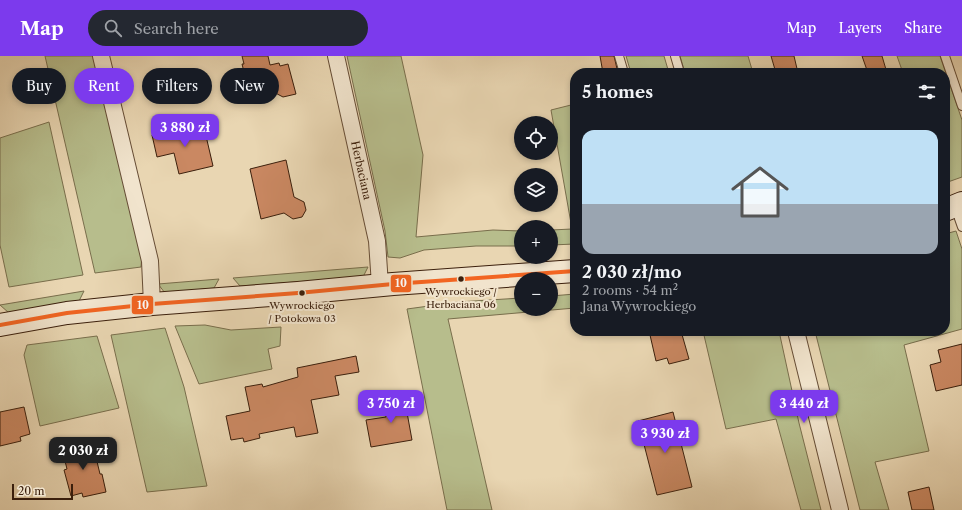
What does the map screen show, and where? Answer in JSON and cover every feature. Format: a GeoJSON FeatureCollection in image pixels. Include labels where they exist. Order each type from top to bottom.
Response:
{"type":"FeatureCollection","features":[{"type":"Feature","properties":{"kind":"street"},"geometry":{"type":"LineString","coordinates":[[101,56],[150,261],[152,304]]}},
{"type":"Feature","properties":{"kind":"street","name":"Herbaciana"},"geometry":{"type":"LineString","coordinates":[[336,56],[378,241],[380,285]]}},
{"type":"Feature","properties":{"kind":"street"},"geometry":{"type":"LineString","coordinates":[[0,324],[67,313],[152,304],[570,271]]}},
{"type":"Feature","properties":{"kind":"street"},"geometry":{"type":"LineString","coordinates":[[797,336],[840,510]]}},
{"type":"Feature","properties":{"kind":"lane"},"geometry":{"type":"LineString","coordinates":[[619,56],[623,68]]}},
{"type":"Feature","properties":{"kind":"lane"},"geometry":{"type":"LineString","coordinates":[[675,56],[679,68]]}},
{"type":"Feature","properties":{"kind":"lane"},"geometry":{"type":"LineString","coordinates":[[945,56],[949,68]]}},
{"type":"Feature","properties":{"kind":"lane"},"geometry":{"type":"LineString","coordinates":[[950,71],[962,106]]}},
{"type":"Feature","properties":{"kind":"lane"},"geometry":{"type":"LineString","coordinates":[[954,206],[962,227]]}},
{"type":"Feature","properties":{"kind":"green space"},"geometry":{"type":"Polygon","coordinates":[[[45,56],[95,56],[98,68],[74,68],[74,104],[106,104],[142,254],[141,267],[95,273],[56,104],[66,104],[66,68],[48,68],[45,56]]]}},
{"type":"Feature","properties":{"kind":"green space"},"geometry":{"type":"Polygon","coordinates":[[[347,56],[401,56],[423,155],[416,237],[493,230],[514,231],[514,246],[476,246],[424,250],[400,258],[388,257],[385,231],[347,56]]]}},
{"type":"Feature","properties":{"kind":"green space"},"geometry":{"type":"Polygon","coordinates":[[[626,56],[664,56],[668,68],[630,68],[626,56]]]}},
{"type":"Feature","properties":{"kind":"green space"},"geometry":{"type":"Polygon","coordinates":[[[680,56],[748,56],[752,68],[684,68],[680,56]]]}},
{"type":"Feature","properties":{"kind":"green space"},"geometry":{"type":"Polygon","coordinates":[[[897,56],[940,56],[944,68],[901,68],[897,56]]]}},
{"type":"Feature","properties":{"kind":"green space"},"geometry":{"type":"Polygon","coordinates":[[[950,85],[962,120],[962,177],[950,181],[950,85]]]}},
{"type":"Feature","properties":{"kind":"green space"},"geometry":{"type":"Polygon","coordinates":[[[570,105],[570,218],[558,150],[558,116],[552,116],[551,110],[570,105]]]}},
{"type":"Feature","properties":{"kind":"green space"},"geometry":{"type":"Polygon","coordinates":[[[49,122],[83,275],[9,287],[0,245],[0,138],[49,122]]]}},
{"type":"Feature","properties":{"kind":"green space"},"geometry":{"type":"Polygon","coordinates":[[[570,229],[570,244],[558,245],[558,230],[570,229]]]}},
{"type":"Feature","properties":{"kind":"green space"},"geometry":{"type":"Polygon","coordinates":[[[956,231],[962,249],[962,329],[950,332],[950,233],[956,231]]]}},
{"type":"Feature","properties":{"kind":"green space"},"geometry":{"type":"Polygon","coordinates":[[[368,267],[363,277],[240,286],[233,278],[368,267]]]}},
{"type":"Feature","properties":{"kind":"green space"},"geometry":{"type":"Polygon","coordinates":[[[219,279],[214,288],[165,293],[158,284],[219,279]]]}},
{"type":"Feature","properties":{"kind":"green space"},"geometry":{"type":"Polygon","coordinates":[[[84,291],[79,301],[9,313],[0,305],[84,291]]]}},
{"type":"Feature","properties":{"kind":"green space"},"geometry":{"type":"Polygon","coordinates":[[[570,294],[570,308],[558,309],[558,295],[570,294]]]}},
{"type":"Feature","properties":{"kind":"green space"},"geometry":{"type":"Polygon","coordinates":[[[514,298],[514,313],[448,319],[492,510],[447,510],[407,309],[458,302],[514,298]]]}},
{"type":"Feature","properties":{"kind":"green space"},"geometry":{"type":"Polygon","coordinates":[[[205,325],[231,330],[281,327],[280,346],[268,349],[272,369],[199,384],[175,326],[205,325]]]}},
{"type":"Feature","properties":{"kind":"green space"},"geometry":{"type":"Polygon","coordinates":[[[165,328],[184,387],[207,486],[147,492],[111,335],[165,328]]]}},
{"type":"Feature","properties":{"kind":"green space"},"geometry":{"type":"Polygon","coordinates":[[[97,336],[119,408],[40,426],[24,355],[27,345],[97,336]]]}},
{"type":"Feature","properties":{"kind":"green space"},"geometry":{"type":"Polygon","coordinates":[[[704,336],[780,336],[799,423],[821,510],[801,510],[776,419],[726,429],[704,336]]]}},
{"type":"Feature","properties":{"kind":"green space"},"geometry":{"type":"Polygon","coordinates":[[[816,336],[937,336],[904,345],[929,451],[875,462],[889,510],[860,510],[816,336]]]}},
{"type":"Feature","properties":{"kind":"building"},"geometry":{"type":"Polygon","coordinates":[[[242,56],[268,56],[270,65],[279,63],[280,66],[288,64],[296,94],[283,97],[279,95],[279,68],[243,68],[242,64],[244,64],[242,56]]]}},
{"type":"Feature","properties":{"kind":"building"},"geometry":{"type":"Polygon","coordinates":[[[600,56],[614,56],[617,68],[602,68],[600,56]]]}},
{"type":"Feature","properties":{"kind":"building"},"geometry":{"type":"Polygon","coordinates":[[[771,56],[794,56],[797,68],[775,68],[771,56]]]}},
{"type":"Feature","properties":{"kind":"building"},"geometry":{"type":"Polygon","coordinates":[[[862,56],[882,56],[886,68],[866,68],[862,56]]]}},
{"type":"Feature","properties":{"kind":"building"},"geometry":{"type":"Polygon","coordinates":[[[203,123],[213,166],[179,174],[174,153],[157,157],[152,135],[203,123]]]}},
{"type":"Feature","properties":{"kind":"building"},"geometry":{"type":"Polygon","coordinates":[[[286,160],[294,197],[304,202],[306,210],[302,217],[293,219],[284,213],[261,219],[250,169],[286,160]]]}},
{"type":"Feature","properties":{"kind":"building"},"geometry":{"type":"Polygon","coordinates":[[[650,336],[682,336],[689,359],[669,364],[667,358],[656,361],[650,336]]]}},
{"type":"Feature","properties":{"kind":"building"},"geometry":{"type":"Polygon","coordinates":[[[962,344],[962,385],[936,391],[930,365],[941,362],[938,350],[962,344]]]}},
{"type":"Feature","properties":{"kind":"building"},"geometry":{"type":"Polygon","coordinates":[[[356,356],[359,372],[335,376],[339,395],[311,400],[318,433],[296,437],[294,427],[259,434],[260,438],[244,442],[243,438],[231,440],[226,416],[250,411],[245,387],[262,384],[263,387],[298,377],[297,368],[356,356]]]}},
{"type":"Feature","properties":{"kind":"building"},"geometry":{"type":"Polygon","coordinates":[[[404,396],[412,440],[371,447],[366,420],[386,417],[384,400],[404,396]]]}},
{"type":"Feature","properties":{"kind":"building"},"geometry":{"type":"Polygon","coordinates":[[[24,407],[30,434],[20,437],[21,441],[0,446],[0,412],[24,407]]]}},
{"type":"Feature","properties":{"kind":"building"},"geometry":{"type":"Polygon","coordinates":[[[673,412],[692,487],[657,495],[638,421],[673,412]]]}},
{"type":"Feature","properties":{"kind":"building"},"geometry":{"type":"Polygon","coordinates":[[[92,441],[106,492],[83,497],[82,493],[71,496],[64,470],[67,469],[62,449],[92,441]]]}},
{"type":"Feature","properties":{"kind":"building"},"geometry":{"type":"Polygon","coordinates":[[[929,487],[934,510],[912,510],[908,492],[929,487]]]}},
{"type":"Feature","properties":{"kind":"transit line","name":"10"},"geometry":{"type":"LineString","coordinates":[[0,325],[67,313],[152,304],[570,271]]}},
{"type":"Feature","properties":{"kind":"place","name":"Wywrockiego / Herbaciana 06"},"geometry":{"type":"Point","coordinates":[461,279]}},
{"type":"Feature","properties":{"kind":"place","name":"Wywrockiego / Potokowa 03"},"geometry":{"type":"Point","coordinates":[302,293]}}]}
